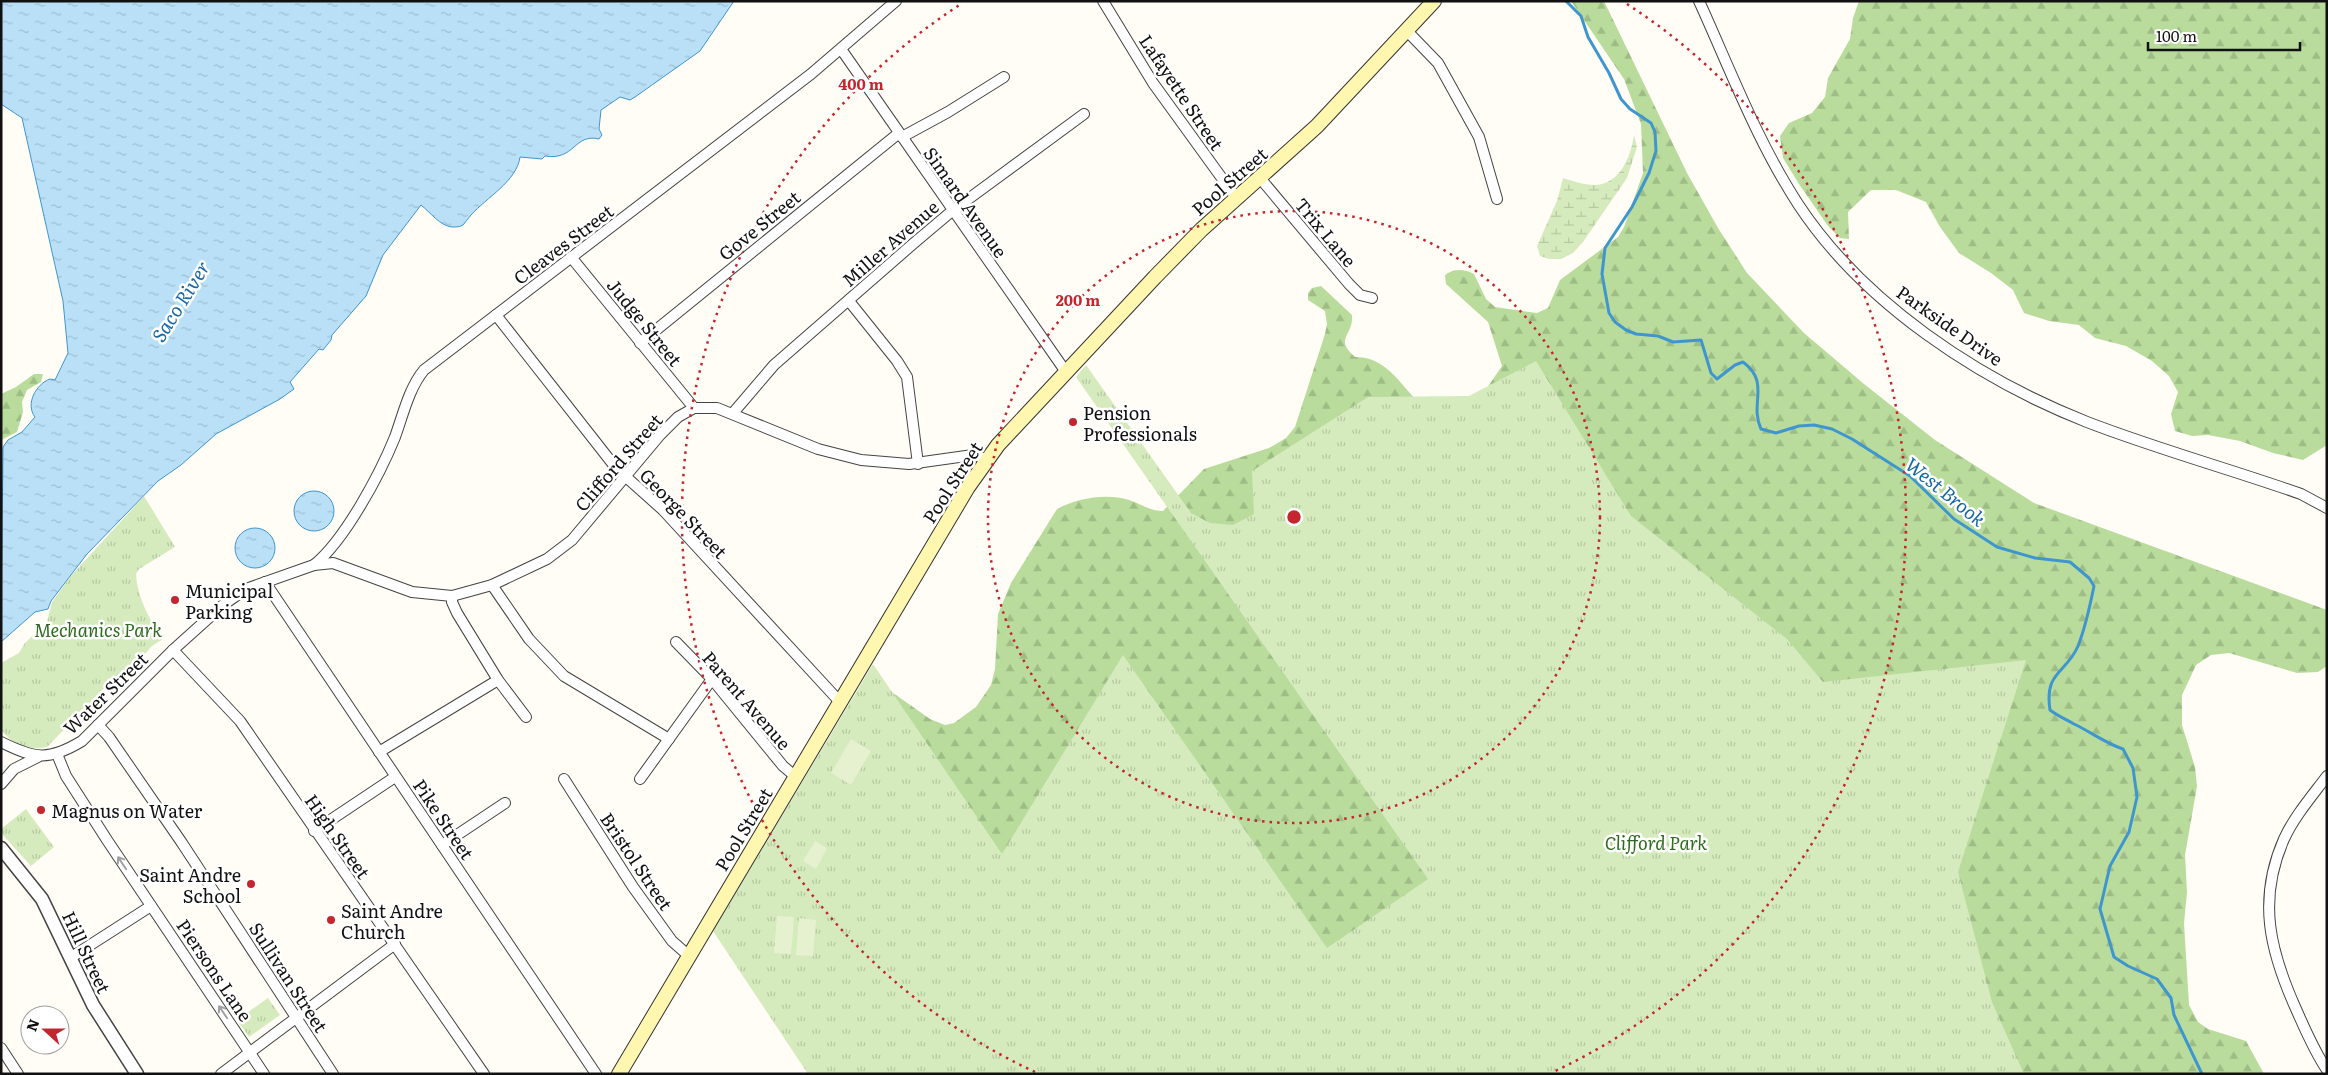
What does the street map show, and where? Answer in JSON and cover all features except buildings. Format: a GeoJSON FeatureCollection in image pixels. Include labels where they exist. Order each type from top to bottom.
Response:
{"type":"FeatureCollection","features":[{"type":"Feature","properties":{"kind":"main road","name":"Pool Street"},"geometry":{"type":"LineString","coordinates":[[619,1074],[987,459],[1183,248],[1317,126],[1434,1]]}},
{"type":"Feature","properties":{"kind":"street","name":"Cleaves Street"},"geometry":{"type":"LineString","coordinates":[[314,565],[332,546],[368,493],[386,458],[422,373],[841,49],[896,1]]}},
{"type":"Feature","properties":{"kind":"street","name":"Lafayette Street"},"geometry":{"type":"LineString","coordinates":[[1102,1],[1153,83],[1236,198]]}},
{"type":"Feature","properties":{"kind":"street","name":"Parkside Drive"},"geometry":{"type":"LineString","coordinates":[[1698,1],[1758,131],[1799,206],[1848,267],[1895,309],[1939,342],[1976,365],[2022,392],[2065,412],[2151,445],[2301,494],[2327,508]]}},
{"type":"Feature","properties":{"kind":"street"},"geometry":{"type":"LineString","coordinates":[[1407,31],[1438,63],[1479,137],[1497,199]]}},
{"type":"Feature","properties":{"kind":"street","name":"Simard Avenue"},"geometry":{"type":"LineString","coordinates":[[841,49],[952,211],[1066,372]]}},
{"type":"Feature","properties":{"kind":"street","name":"Gove Street"},"geometry":{"type":"LineString","coordinates":[[640,343],[900,135],[948,112],[1004,77]]}},
{"type":"Feature","properties":{"kind":"street","name":"Miller Avenue"},"geometry":{"type":"LineString","coordinates":[[733,413],[774,365],[952,211],[1084,114]]}},
{"type":"Feature","properties":{"kind":"street","name":"Trix Lane"},"geometry":{"type":"LineString","coordinates":[[1260,178],[1349,284],[1360,295],[1372,298]]}},
{"type":"Feature","properties":{"kind":"street","name":"Judge Street"},"geometry":{"type":"LineString","coordinates":[[571,257],[694,408]]}},
{"type":"Feature","properties":{"kind":"street"},"geometry":{"type":"LineString","coordinates":[[849,301],[897,361],[907,377],[918,464]]}},
{"type":"Feature","properties":{"kind":"street","name":"George Street"},"geometry":{"type":"LineString","coordinates":[[496,315],[616,468],[663,510],[840,702]]}},
{"type":"Feature","properties":{"kind":"street"},"geometry":{"type":"LineString","coordinates":[[694,408],[709,407],[733,413],[793,440],[832,453],[880,463],[918,464],[973,456],[987,459]]}},
{"type":"Feature","properties":{"kind":"street","name":"Clifford Street"},"geometry":{"type":"LineString","coordinates":[[314,565],[339,564],[412,592],[452,596],[492,585],[534,566],[567,545],[625,476],[678,418],[694,408]]}},
{"type":"Feature","properties":{"kind":"street","name":"Water Street"},"geometry":{"type":"LineString","coordinates":[[39,756],[48,757],[57,754],[82,741],[173,650],[229,600],[242,591],[314,565]]}},
{"type":"Feature","properties":{"kind":"street","name":"Pike Street"},"geometry":{"type":"LineString","coordinates":[[265,582],[596,1074]]}},
{"type":"Feature","properties":{"kind":"street"},"geometry":{"type":"LineString","coordinates":[[492,585],[529,639],[564,676],[669,739]]}},
{"type":"Feature","properties":{"kind":"street"},"geometry":{"type":"LineString","coordinates":[[452,596],[452,602],[457,613],[498,680],[526,717]]}},
{"type":"Feature","properties":{"kind":"street","name":"Parent Avenue"},"geometry":{"type":"LineString","coordinates":[[676,642],[712,679],[782,766],[796,777]]}},
{"type":"Feature","properties":{"kind":"street","name":"High Street"},"geometry":{"type":"LineString","coordinates":[[173,650],[240,722],[314,832],[395,944],[484,1074]]}},
{"type":"Feature","properties":{"kind":"street"},"geometry":{"type":"LineString","coordinates":[[640,779],[712,679]]}},
{"type":"Feature","properties":{"kind":"street"},"geometry":{"type":"LineString","coordinates":[[380,752],[498,680]]}},
{"type":"Feature","properties":{"kind":"street","name":"Sullivan Street"},"geometry":{"type":"LineString","coordinates":[[98,724],[182,843],[333,1074]]}},
{"type":"Feature","properties":{"kind":"street"},"geometry":{"type":"LineString","coordinates":[[1,742],[24,753],[39,756]]}},
{"type":"Feature","properties":{"kind":"street","name":"Piersons Lane"},"geometry":{"type":"LineString","coordinates":[[57,754],[66,776],[264,1074]]}},
{"type":"Feature","properties":{"kind":"street"},"geometry":{"type":"LineString","coordinates":[[1,784],[14,769],[39,756]]}},
{"type":"Feature","properties":{"kind":"street"},"geometry":{"type":"LineString","coordinates":[[314,832],[395,776]]}},
{"type":"Feature","properties":{"kind":"street"},"geometry":{"type":"LineString","coordinates":[[2327,776],[2289,830],[2282,844],[2272,879],[2269,910],[2272,946],[2282,978],[2308,1036],[2327,1070]]}},
{"type":"Feature","properties":{"kind":"street","name":"Bristol Street"},"geometry":{"type":"LineString","coordinates":[[564,779],[634,888],[672,940],[689,956]]}},
{"type":"Feature","properties":{"kind":"street"},"geometry":{"type":"LineString","coordinates":[[442,845],[505,803]]}},
{"type":"Feature","properties":{"kind":"street","name":"Hill Street"},"geometry":{"type":"LineString","coordinates":[[1,848],[42,899],[98,1014],[137,1074]]}},
{"type":"Feature","properties":{"kind":"street"},"geometry":{"type":"LineString","coordinates":[[70,958],[151,906]]}},
{"type":"Feature","properties":{"kind":"street"},"geometry":{"type":"LineString","coordinates":[[222,1074],[395,944]]}},
{"type":"Feature","properties":{"kind":"street"},"geometry":{"type":"LineString","coordinates":[[1,1048],[18,1074]]}},
{"type":"Feature","properties":{"kind":"green space"},"geometry":{"type":"Polygon","coordinates":[[[1571,1],[1604,1],[1687,173],[1718,228],[1747,273],[1804,333],[1864,384],[1935,440],[2034,503],[2327,610],[2327,666],[2318,672],[2297,673],[2229,653],[2211,655],[2196,665],[2182,695],[2182,725],[2195,767],[2197,786],[2185,855],[2187,892],[2184,923],[2189,1005],[2198,1022],[2208,1029],[2246,1041],[2264,1074],[819,1074],[869,676],[930,719],[945,725],[954,723],[976,707],[991,685],[995,669],[998,614],[1011,583],[1057,509],[1083,499],[1111,497],[1129,500],[1150,509],[1163,511],[1204,469],[1269,448],[1286,438],[1295,427],[1327,324],[1325,311],[1308,300],[1308,293],[1312,288],[1321,286],[1352,315],[1352,322],[1345,341],[1349,351],[1355,357],[1375,361],[1383,366],[1397,378],[1417,401],[1478,401],[1502,366],[1488,322],[1446,284],[1445,275],[1459,270],[1474,274],[1486,299],[1495,307],[1537,313],[1548,308],[1560,280],[1618,237],[1624,227],[1643,173],[1641,124],[1624,79],[1571,1]]]}},
{"type":"Feature","properties":{"kind":"green space"},"geometry":{"type":"Polygon","coordinates":[[[1859,1],[2327,1],[2327,445],[2303,460],[2273,453],[2240,441],[2208,435],[2192,436],[2175,431],[2171,414],[2178,392],[2169,376],[2152,361],[2126,346],[2095,338],[2079,325],[2049,321],[2024,313],[2013,290],[1991,273],[1959,253],[1940,227],[1926,202],[1896,190],[1871,190],[1848,212],[1849,239],[1840,238],[1828,226],[1783,158],[1780,136],[1789,123],[1812,113],[1825,97],[1828,78],[1850,39],[1853,18],[1859,1]]]}},
{"type":"Feature","properties":{"kind":"green space"},"geometry":{"type":"Polygon","coordinates":[[[1634,135],[1637,147],[1627,178],[1583,242],[1573,253],[1561,259],[1549,259],[1540,256],[1537,246],[1557,201],[1563,178],[1582,184],[1594,185],[1603,184],[1611,180],[1623,168],[1630,152],[1634,135]]]}},
{"type":"Feature","properties":{"kind":"green space","name":"Clifford Park"},"geometry":{"type":"Polygon","coordinates":[[[1536,361],[1631,516],[1787,639],[1823,682],[2026,660],[1958,872],[1992,1002],[2024,1074],[808,1074],[713,931],[873,664],[1002,854],[1123,655],[1327,948],[1428,879],[1076,377],[1086,365],[1191,513],[1210,523],[1233,525],[1254,514],[1252,471],[1368,397],[1469,396],[1536,361]]]}},
{"type":"Feature","properties":{"kind":"green space"},"geometry":{"type":"Polygon","coordinates":[[[34,374],[43,374],[41,382],[27,390],[22,402],[23,412],[17,432],[1,440],[1,394],[16,387],[34,374]]]}},
{"type":"Feature","properties":{"kind":"green space","name":"Mechanics Park"},"geometry":{"type":"Polygon","coordinates":[[[144,496],[175,547],[139,569],[136,574],[145,608],[153,625],[163,639],[152,646],[115,687],[103,689],[47,747],[27,747],[15,742],[1,729],[1,663],[19,653],[25,643],[47,622],[52,602],[70,577],[144,496]]]}},
{"type":"Feature","properties":{"kind":"green space"},"geometry":{"type":"Polygon","coordinates":[[[851,739],[871,751],[851,785],[831,773],[851,739]]]}},
{"type":"Feature","properties":{"kind":"green space"},"geometry":{"type":"Polygon","coordinates":[[[26,809],[54,847],[31,866],[1,833],[1,829],[26,809]]]}},
{"type":"Feature","properties":{"kind":"green space"},"geometry":{"type":"Polygon","coordinates":[[[815,841],[827,848],[816,869],[803,861],[815,841]]]}},
{"type":"Feature","properties":{"kind":"green space"},"geometry":{"type":"Polygon","coordinates":[[[777,916],[794,917],[791,954],[774,953],[777,916]]]}},
{"type":"Feature","properties":{"kind":"green space"},"geometry":{"type":"Polygon","coordinates":[[[799,918],[816,920],[813,956],[796,955],[799,918]]]}},
{"type":"Feature","properties":{"kind":"green space"},"geometry":{"type":"Polygon","coordinates":[[[268,998],[280,1015],[249,1037],[237,1020],[268,998]]]}},
{"type":"Feature","properties":{"kind":"water","name":"Saco River"},"geometry":{"type":"Polygon","coordinates":[[[1,1],[734,1],[700,51],[630,100],[620,97],[601,110],[599,129],[602,135],[599,139],[591,138],[584,140],[563,155],[545,156],[542,159],[520,157],[518,166],[513,174],[461,226],[452,227],[443,224],[421,205],[383,255],[366,296],[332,335],[331,340],[323,350],[319,349],[290,382],[294,389],[280,399],[216,434],[181,465],[158,481],[87,554],[51,601],[48,609],[35,612],[1,642],[3,447],[8,440],[22,432],[35,417],[31,406],[36,390],[50,379],[55,380],[68,353],[63,301],[22,118],[1,104],[1,1]]]}},
{"type":"Feature","properties":{"kind":"water"},"geometry":{"type":"Polygon","coordinates":[[[314,491],[328,497],[334,511],[328,525],[314,531],[300,525],[294,511],[300,497],[314,491]]]}},
{"type":"Feature","properties":{"kind":"water"},"geometry":{"type":"Polygon","coordinates":[[[255,528],[269,534],[275,548],[269,562],[255,568],[241,562],[235,548],[241,534],[255,528]]]}},
{"type":"Feature","properties":{"kind":"waterway","name":"West Brook"},"geometry":{"type":"LineString","coordinates":[[1566,1],[1581,16],[1588,37],[1609,73],[1621,99],[1630,109],[1651,123],[1655,132],[1656,151],[1649,173],[1632,207],[1605,248],[1602,274],[1609,313],[1615,322],[1636,334],[1658,336],[1673,342],[1701,340],[1711,373],[1717,379],[1735,365],[1743,362],[1756,378],[1758,386],[1757,411],[1761,429],[1776,433],[1799,426],[1814,425],[1832,429],[1852,439],[1910,476],[1954,519],[1997,547],[2035,558],[2070,562],[2089,578],[2094,586],[2086,624],[2078,646],[2068,662],[2057,674],[2050,687],[2050,710],[2104,741],[2123,749],[2133,768],[2137,797],[2129,832],[2110,866],[2100,909],[2114,957],[2128,966],[2157,979],[2171,998],[2174,1015],[2202,1074]]}},
{"type":"Feature","properties":{"kind":"place","name":"Pension Professionals"},"geometry":{"type":"Point","coordinates":[1073,422]}},
{"type":"Feature","properties":{"kind":"place","name":"Municipal Parking"},"geometry":{"type":"Point","coordinates":[175,600]}},
{"type":"Feature","properties":{"kind":"place","name":"Magnus on Water"},"geometry":{"type":"Point","coordinates":[41,810]}},
{"type":"Feature","properties":{"kind":"place","name":"Saint Andre School"},"geometry":{"type":"Point","coordinates":[251,884]}},
{"type":"Feature","properties":{"kind":"place","name":"Saint Andre Church"},"geometry":{"type":"Point","coordinates":[331,920]}}]}
